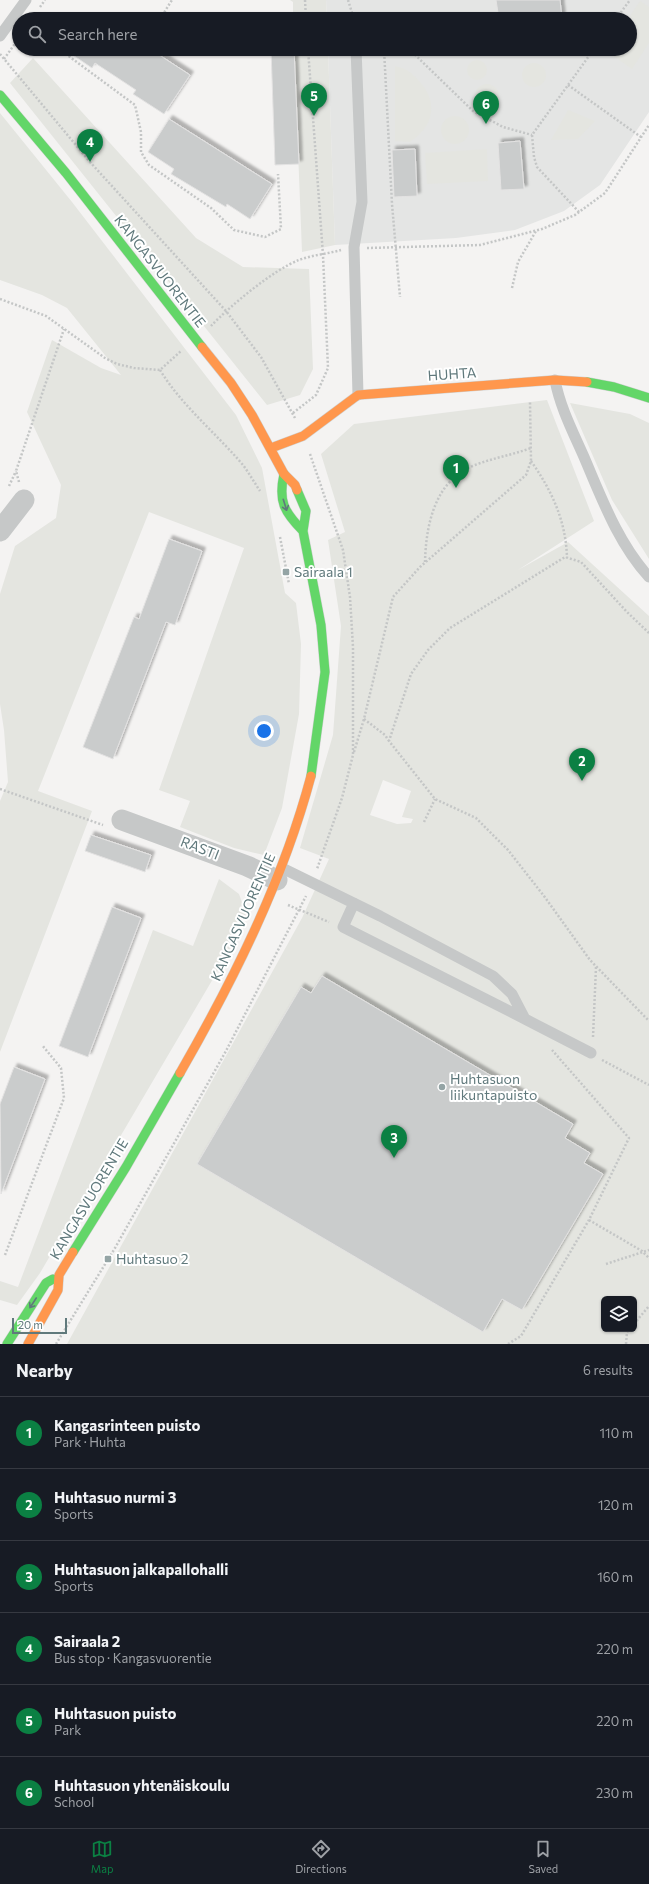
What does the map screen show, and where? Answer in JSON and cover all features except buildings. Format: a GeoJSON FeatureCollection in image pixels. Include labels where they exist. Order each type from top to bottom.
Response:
{"type":"FeatureCollection","features":[{"type":"Feature","properties":{"kind":"main road","name":"KANGASVUORENTIE"},"geometry":{"type":"LineString","coordinates":[[0,95],[66,173],[137,266],[231,383],[271,448],[284,474],[295,485],[306,511],[303,532],[321,625],[325,672],[313,768],[303,806],[279,874],[230,982],[126,1167],[59,1275],[46,1283],[7,1344]]}},
{"type":"Feature","properties":{"kind":"main road","name":"HUHTA"},"geometry":{"type":"LineString","coordinates":[[358,395],[555,380],[586,381],[615,387],[649,398]]}},
{"type":"Feature","properties":{"kind":"main road"},"geometry":{"type":"LineString","coordinates":[[271,448],[303,436],[358,395]]}},
{"type":"Feature","properties":{"kind":"main road"},"geometry":{"type":"LineString","coordinates":[[284,474],[280,491],[288,516],[303,532]]}},
{"type":"Feature","properties":{"kind":"main road","name":"KANGASVUORENTIE"},"geometry":{"type":"LineString","coordinates":[[28,1344],[58,1290],[59,1275]]}},
{"type":"Feature","properties":{"kind":"street"},"geometry":{"type":"LineString","coordinates":[[0,531],[24,500]]}},
{"type":"Feature","properties":{"kind":"street","name":"RASTI"},"geometry":{"type":"LineString","coordinates":[[122,820],[247,866],[279,874]]}},
{"type":"Feature","properties":{"kind":"lane"},"geometry":{"type":"LineString","coordinates":[[17,12],[26,0]]}},
{"type":"Feature","properties":{"kind":"lane"},"geometry":{"type":"LineString","coordinates":[[0,36],[12,19]]}},
{"type":"Feature","properties":{"kind":"lane"},"geometry":{"type":"LineString","coordinates":[[356,56],[362,202],[354,247],[358,395]]}},
{"type":"Feature","properties":{"kind":"lane"},"geometry":{"type":"LineString","coordinates":[[555,380],[558,394],[569,422],[620,538],[633,560],[649,577]]}},
{"type":"Feature","properties":{"kind":"lane"},"geometry":{"type":"LineString","coordinates":[[279,874],[312,882],[493,976],[512,994],[524,1019]]}},
{"type":"Feature","properties":{"kind":"lane"},"geometry":{"type":"LineString","coordinates":[[354,903],[343,927],[591,1053]]}},
{"type":"Feature","properties":{"kind":"path"},"geometry":{"type":"LineString","coordinates":[[164,12],[172,0]]}},
{"type":"Feature","properties":{"kind":"path"},"geometry":{"type":"LineString","coordinates":[[305,0],[306,12]]}},
{"type":"Feature","properties":{"kind":"path"},"geometry":{"type":"LineString","coordinates":[[348,0],[352,12]]}},
{"type":"Feature","properties":{"kind":"path"},"geometry":{"type":"LineString","coordinates":[[621,12],[630,0]]}},
{"type":"Feature","properties":{"kind":"path"},"geometry":{"type":"LineString","coordinates":[[4,59],[12,48]]}},
{"type":"Feature","properties":{"kind":"path"},"geometry":{"type":"LineString","coordinates":[[0,54],[90,162],[226,311],[261,357],[293,413],[323,490],[343,550],[350,597],[353,647],[353,755]]}},
{"type":"Feature","properties":{"kind":"path"},"geometry":{"type":"LineString","coordinates":[[68,56],[135,105],[141,132],[141,152],[149,165],[211,208],[234,230],[266,237],[281,229],[278,174]]}},
{"type":"Feature","properties":{"kind":"path"},"geometry":{"type":"LineString","coordinates":[[293,413],[316,395],[328,368],[323,255],[309,56]]}},
{"type":"Feature","properties":{"kind":"path"},"geometry":{"type":"LineString","coordinates":[[385,56],[392,204],[400,297]]}},
{"type":"Feature","properties":{"kind":"path"},"geometry":{"type":"LineString","coordinates":[[415,56],[473,111],[503,127],[532,135]]}},
{"type":"Feature","properties":{"kind":"path"},"geometry":{"type":"LineString","coordinates":[[579,212],[537,167],[534,157],[532,135],[589,56]]}},
{"type":"Feature","properties":{"kind":"path"},"geometry":{"type":"LineString","coordinates":[[568,85],[641,137]]}},
{"type":"Feature","properties":{"kind":"path"},"geometry":{"type":"LineString","coordinates":[[500,241],[536,230],[579,212],[605,193],[649,125]]}},
{"type":"Feature","properties":{"kind":"path"},"geometry":{"type":"LineString","coordinates":[[512,288],[518,262],[536,230]]}},
{"type":"Feature","properties":{"kind":"path"},"geometry":{"type":"LineString","coordinates":[[0,299],[46,316],[117,364],[134,368],[160,370],[184,348]]}},
{"type":"Feature","properties":{"kind":"path"},"geometry":{"type":"LineString","coordinates":[[24,500],[16,471],[64,329]]}},
{"type":"Feature","properties":{"kind":"path"},"geometry":{"type":"LineString","coordinates":[[160,370],[168,383],[198,418],[243,465],[272,508],[284,503]]}},
{"type":"Feature","properties":{"kind":"path"},"geometry":{"type":"LineString","coordinates":[[56,1344],[114,1248],[222,1058],[300,910],[312,882],[342,798],[364,719],[393,597],[425,563],[526,475],[531,461],[530,396]]}},
{"type":"Feature","properties":{"kind":"path"},"geometry":{"type":"LineString","coordinates":[[425,563],[426,534],[438,497],[454,476],[474,466],[531,448]]}},
{"type":"Feature","properties":{"kind":"path"},"geometry":{"type":"LineString","coordinates":[[531,461],[546,482],[557,506],[567,539],[567,558]]}},
{"type":"Feature","properties":{"kind":"path"},"geometry":{"type":"LineString","coordinates":[[300,498],[323,490]]}},
{"type":"Feature","properties":{"kind":"path"},"geometry":{"type":"LineString","coordinates":[[279,531],[289,584]]}},
{"type":"Feature","properties":{"kind":"path"},"geometry":{"type":"LineString","coordinates":[[389,741],[410,674],[428,650],[450,628],[564,557],[581,562],[627,612],[649,633]]}},
{"type":"Feature","properties":{"kind":"path"},"geometry":{"type":"LineString","coordinates":[[364,719],[385,735],[435,799],[476,818],[508,850],[596,966],[649,1021]]}},
{"type":"Feature","properties":{"kind":"path"},"geometry":{"type":"LineString","coordinates":[[0,789],[50,807]]}},
{"type":"Feature","properties":{"kind":"path"},"geometry":{"type":"LineString","coordinates":[[424,822],[435,799]]}},
{"type":"Feature","properties":{"kind":"path"},"geometry":{"type":"LineString","coordinates":[[300,910],[343,927]]}},
{"type":"Feature","properties":{"kind":"path"},"geometry":{"type":"LineString","coordinates":[[596,966],[594,1029],[591,1053],[649,1086]]}},
{"type":"Feature","properties":{"kind":"path"},"geometry":{"type":"LineString","coordinates":[[5,1255],[64,1098],[60,1068],[42,1045]]}},
{"type":"Feature","properties":{"kind":"path"},"geometry":{"type":"LineString","coordinates":[[508,1344],[520,1336],[589,1220],[629,1138],[551,1049]]}},
{"type":"Feature","properties":{"kind":"path"},"geometry":{"type":"LineString","coordinates":[[589,1220],[642,1251],[649,1258]]}},
{"type":"Feature","properties":{"kind":"path"},"geometry":{"type":"LineString","coordinates":[[606,1264],[642,1251],[649,1250]]}},
{"type":"Feature","properties":{"kind":"path"},"geometry":{"type":"LineString","coordinates":[[637,1320],[649,1306]]}},
{"type":"Feature","properties":{"kind":"path"},"geometry":{"type":"LineString","coordinates":[[626,1344],[627,1332]]}},
{"type":"Feature","properties":{"kind":"shaded area"},"geometry":{"type":"Polygon","coordinates":[[[290,0],[326,0],[327,12],[293,12],[293,2],[290,0]]]}},
{"type":"Feature","properties":{"kind":"shaded area"},"geometry":{"type":"Polygon","coordinates":[[[326,0],[649,0],[649,112],[600,185],[564,211],[515,230],[456,238],[335,245],[328,56],[637,56],[637,12],[327,12],[326,0]]]}},
{"type":"Feature","properties":{"kind":"shaded area"},"geometry":{"type":"Polygon","coordinates":[[[640,1],[649,7],[649,43],[632,69],[613,56],[637,56],[637,12],[633,12],[640,1]]]}},
{"type":"Feature","properties":{"kind":"shaded area"},"geometry":{"type":"Polygon","coordinates":[[[294,56],[328,56],[335,245],[302,252],[294,56]]]}},
{"type":"Feature","properties":{"kind":"shaded area"},"geometry":{"type":"Polygon","coordinates":[[[33,58],[196,238],[243,267],[309,269],[313,369],[300,395],[267,405],[10,83],[33,58]]]}},
{"type":"Feature","properties":{"kind":"shaded area"},"geometry":{"type":"Polygon","coordinates":[[[477,60],[484,63],[487,70],[484,77],[477,80],[470,77],[467,70],[470,63],[477,60]]]}},
{"type":"Feature","properties":{"kind":"shaded area"},"geometry":{"type":"Polygon","coordinates":[[[534,63],[542,67],[546,75],[542,83],[534,87],[526,83],[522,75],[526,67],[534,63]]]}},
{"type":"Feature","properties":{"kind":"shaded area"},"geometry":{"type":"Polygon","coordinates":[[[395,66],[407,70],[415,76],[426,90],[430,98],[431,114],[428,122],[418,136],[410,142],[395,141],[395,66]]]}},
{"type":"Feature","properties":{"kind":"shaded area"},"geometry":{"type":"Polygon","coordinates":[[[487,84],[492,85],[498,91],[498,101],[492,107],[487,108],[482,107],[476,101],[475,96],[476,91],[482,85],[487,84]]]}},
{"type":"Feature","properties":{"kind":"shaded area"},"geometry":{"type":"Polygon","coordinates":[[[568,110],[595,121],[578,139],[551,140],[568,110]]]}},
{"type":"Feature","properties":{"kind":"shaded area"},"geometry":{"type":"Polygon","coordinates":[[[0,113],[72,202],[236,415],[262,468],[285,593],[296,603],[301,644],[299,714],[282,808],[264,855],[234,848],[180,827],[190,801],[159,790],[244,548],[149,512],[38,791],[92,811],[0,1052],[0,801],[8,782],[4,730],[0,704],[0,594],[15,546],[56,518],[61,485],[27,412],[52,340],[101,368],[121,375],[67,308],[42,295],[0,280],[0,113]]]}},
{"type":"Feature","properties":{"kind":"shaded area"},"geometry":{"type":"Polygon","coordinates":[[[455,116],[465,120],[469,130],[465,140],[455,144],[445,140],[441,130],[445,120],[455,116]]]}},
{"type":"Feature","properties":{"kind":"shaded area"},"geometry":{"type":"Polygon","coordinates":[[[487,149],[488,181],[427,184],[425,153],[487,149]]]}},
{"type":"Feature","properties":{"kind":"shaded area","name":"Huhtasuon liikuntapuisto"},"geometry":{"type":"Polygon","coordinates":[[[547,400],[594,521],[518,570],[568,542],[649,616],[649,1344],[67,1344],[302,918],[329,859],[300,848],[333,735],[341,626],[328,540],[345,532],[321,454],[354,424],[547,400]],[[383,780],[370,815],[397,824],[411,823],[413,819],[402,817],[411,791],[383,780]]]}},
{"type":"Feature","properties":{"kind":"shaded area"},"geometry":{"type":"Polygon","coordinates":[[[570,403],[630,414],[649,423],[649,559],[612,500],[570,403]]]}},
{"type":"Feature","properties":{"kind":"shaded area"},"geometry":{"type":"Polygon","coordinates":[[[219,879],[239,894],[246,914],[227,955],[40,1273],[17,1305],[0,1300],[0,1281],[18,1287],[153,930],[193,946],[219,879]]]}},
{"type":"Feature","properties":{"kind":"traffic: fast"},"geometry":{"type":"LineString","coordinates":[[0,95],[66,173],[202,347]]}},
{"type":"Feature","properties":{"kind":"traffic: fast"},"geometry":{"type":"LineString","coordinates":[[587,382],[614,387],[649,398]]}},
{"type":"Feature","properties":{"kind":"traffic: fast"},"geometry":{"type":"LineString","coordinates":[[284,474],[282,483],[282,499],[284,506],[291,518],[303,531]]}},
{"type":"Feature","properties":{"kind":"traffic: fast"},"geometry":{"type":"LineString","coordinates":[[297,490],[306,511],[303,531],[321,625],[325,672],[311,776]]}},
{"type":"Feature","properties":{"kind":"traffic: fast"},"geometry":{"type":"LineString","coordinates":[[73,1252],[126,1167],[180,1073]]}},
{"type":"Feature","properties":{"kind":"traffic: fast"},"geometry":{"type":"LineString","coordinates":[[7,1344],[46,1283],[53,1279]]}},
{"type":"Feature","properties":{"kind":"traffic: slow"},"geometry":{"type":"LineString","coordinates":[[202,347],[231,383],[252,415],[284,474],[295,485],[297,490]]}},
{"type":"Feature","properties":{"kind":"traffic: slow"},"geometry":{"type":"LineString","coordinates":[[271,448],[303,436],[358,395],[555,380],[587,382]]}},
{"type":"Feature","properties":{"kind":"traffic: slow"},"geometry":{"type":"LineString","coordinates":[[180,1073],[219,1002],[255,929],[300,815],[311,776]]}},
{"type":"Feature","properties":{"kind":"traffic: slow"},"geometry":{"type":"LineString","coordinates":[[28,1344],[58,1290],[59,1275],[73,1252]]}},
{"type":"Feature","properties":{"kind":"place","name":"Huhtasuon puisto"},"geometry":{"type":"Point","coordinates":[314,116]}},
{"type":"Feature","properties":{"kind":"place","name":"Huhtasuon yhtenäiskoulu"},"geometry":{"type":"Point","coordinates":[486,124]}},
{"type":"Feature","properties":{"kind":"place","name":"Sairaala 2"},"geometry":{"type":"Point","coordinates":[90,162]}},
{"type":"Feature","properties":{"kind":"place","name":"Kangasrinteen puisto"},"geometry":{"type":"Point","coordinates":[456,488]}},
{"type":"Feature","properties":{"kind":"place","name":"Sairaala 1"},"geometry":{"type":"Point","coordinates":[286,572]}},
{"type":"Feature","properties":{"kind":"place","name":"Huhtasuo nurmi 3"},"geometry":{"type":"Point","coordinates":[582,781]}},
{"type":"Feature","properties":{"kind":"place","name":"Huhtasuon liikuntapuisto"},"geometry":{"type":"Point","coordinates":[442,1087]}},
{"type":"Feature","properties":{"kind":"place","name":"Huhtasuon jalkapallohalli"},"geometry":{"type":"Point","coordinates":[394,1158]}},
{"type":"Feature","properties":{"kind":"place","name":"Huhtasuo 2"},"geometry":{"type":"Point","coordinates":[108,1259]}}]}
